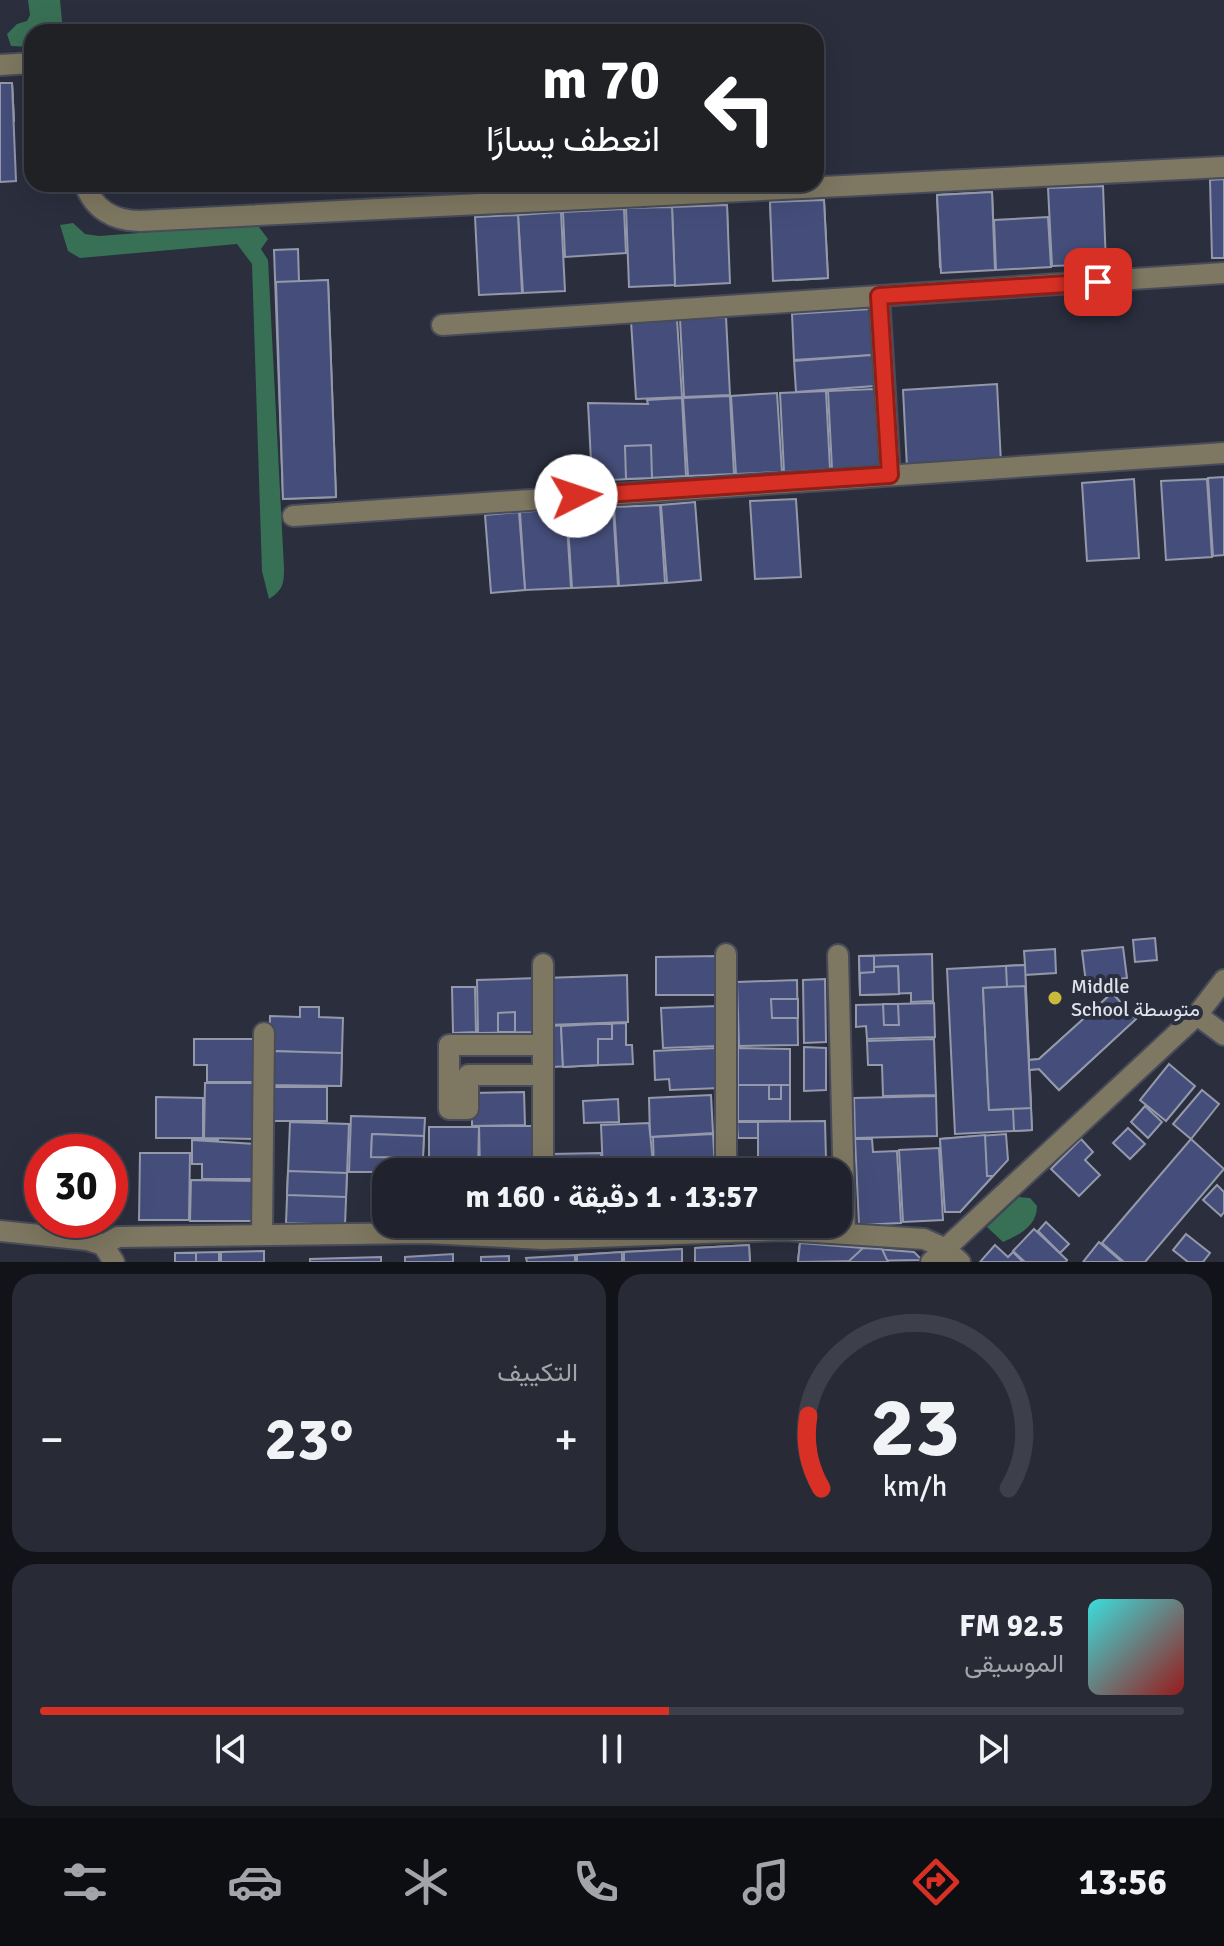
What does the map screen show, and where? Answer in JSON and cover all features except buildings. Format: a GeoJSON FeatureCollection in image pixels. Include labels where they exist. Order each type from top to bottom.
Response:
{"type":"FeatureCollection","features":[{"type":"Feature","properties":{"kind":"street"},"geometry":{"type":"LineString","coordinates":[[0,65],[24,64]]}},
{"type":"Feature","properties":{"kind":"street"},"geometry":{"type":"LineString","coordinates":[[824,187],[1224,167]]}},
{"type":"Feature","properties":{"kind":"street"},"geometry":{"type":"LineString","coordinates":[[90,192],[101,210],[125,221],[722,192]]}},
{"type":"Feature","properties":{"kind":"street"},"geometry":{"type":"LineString","coordinates":[[442,325],[1224,273]]}},
{"type":"Feature","properties":{"kind":"street"},"geometry":{"type":"LineString","coordinates":[[879,296],[890,475]]}},
{"type":"Feature","properties":{"kind":"street"},"geometry":{"type":"LineString","coordinates":[[293,516],[1224,453]]}},
{"type":"Feature","properties":{"kind":"street"},"geometry":{"type":"LineString","coordinates":[[726,954],[726,1158]]}},
{"type":"Feature","properties":{"kind":"street"},"geometry":{"type":"LineString","coordinates":[[838,955],[843,1158]]}},
{"type":"Feature","properties":{"kind":"street"},"geometry":{"type":"LineString","coordinates":[[543,964],[543,1158]]}},
{"type":"Feature","properties":{"kind":"street"},"geometry":{"type":"LineString","coordinates":[[852,1234],[924,1239],[945,1257],[1197,1015],[1224,980]]}},
{"type":"Feature","properties":{"kind":"street"},"geometry":{"type":"LineString","coordinates":[[1197,1015],[1224,1035]]}},
{"type":"Feature","properties":{"kind":"street"},"geometry":{"type":"LineString","coordinates":[[262,1235],[264,1033]]}},
{"type":"Feature","properties":{"kind":"street"},"geometry":{"type":"LineString","coordinates":[[543,1045],[449,1045],[449,1109],[468,1109],[468,1075],[543,1075]]}},
{"type":"Feature","properties":{"kind":"street"},"geometry":{"type":"LineString","coordinates":[[0,1231],[65,1235],[108,1253],[118,1237],[372,1234]]}},
{"type":"Feature","properties":{"kind":"green space"},"geometry":{"type":"Polygon","coordinates":[[[28,0],[60,0],[62,24],[24,24],[24,47],[11,46],[7,34],[17,24],[27,21],[30,15],[28,0]]]}},
{"type":"Feature","properties":{"kind":"green space"},"geometry":{"type":"Polygon","coordinates":[[[73,223],[85,234],[99,236],[246,225],[259,227],[268,239],[261,249],[268,260],[284,568],[282,586],[269,599],[262,571],[252,264],[237,244],[80,258],[68,251],[60,225],[73,223]]]}},
{"type":"Feature","properties":{"kind":"green space"},"geometry":{"type":"Polygon","coordinates":[[[1019,1197],[1030,1198],[1037,1206],[1034,1219],[1026,1229],[1003,1242],[987,1227],[1019,1197]]]}},
{"type":"Feature","properties":{"kind":"place","name":"Middle School متوسطة"},"geometry":{"type":"Point","coordinates":[1055,998]}},
{"type":"Feature","properties":{"kind":"route"},"geometry":{"type":"LineString","coordinates":[[576,496],[890,475],[879,296],[1098,282]]}}]}
